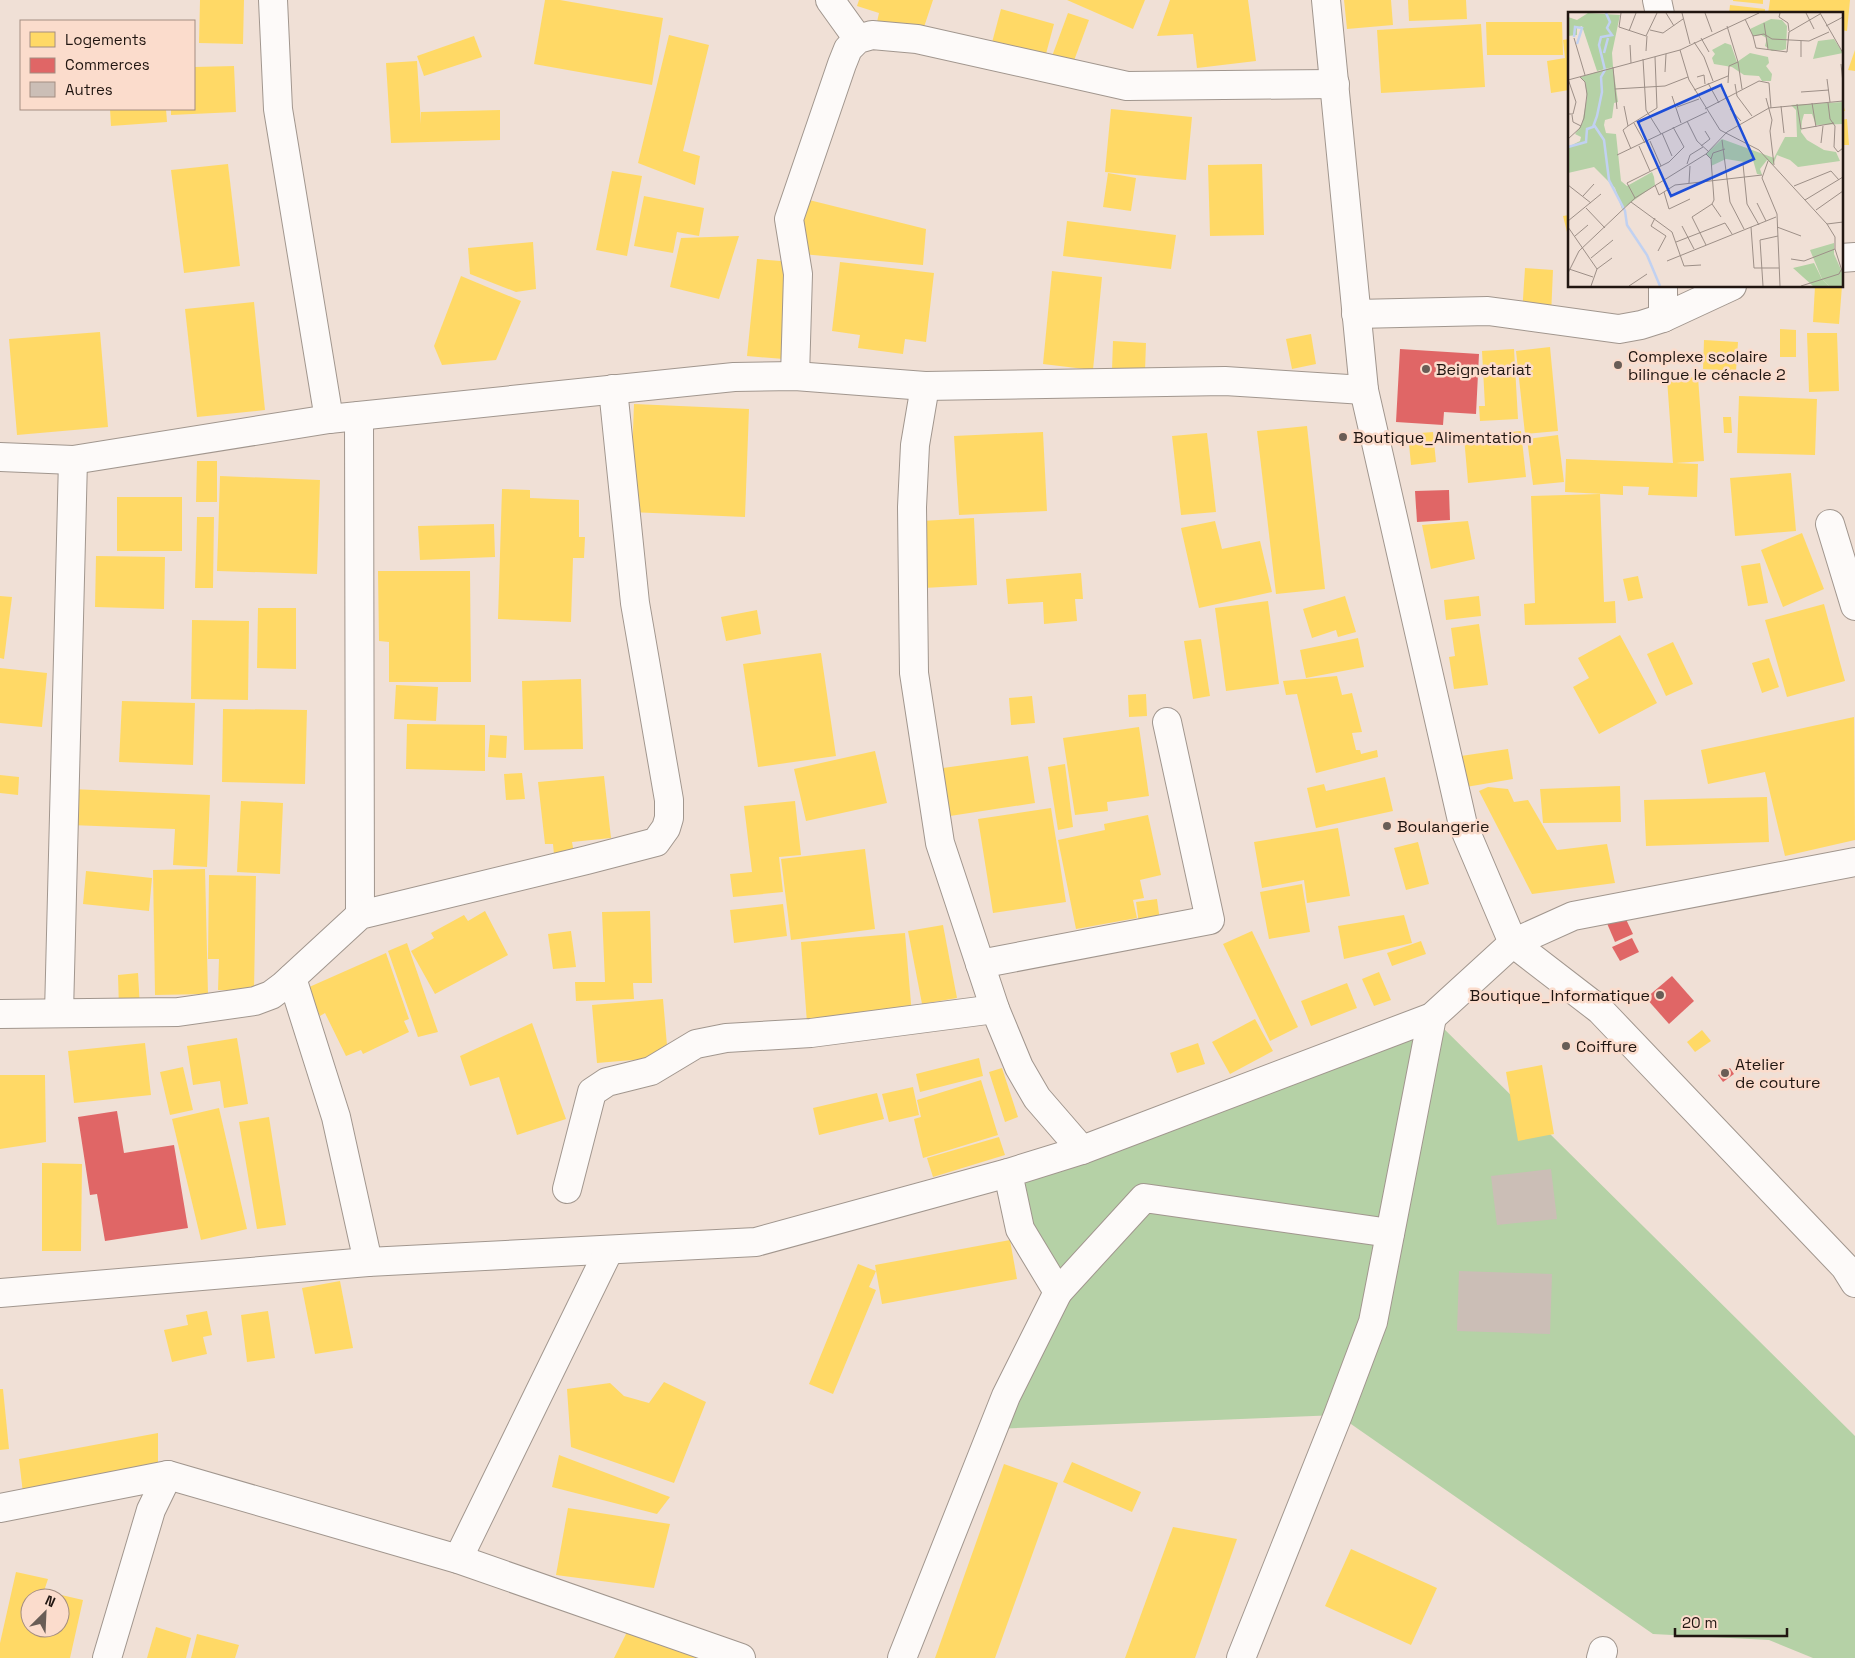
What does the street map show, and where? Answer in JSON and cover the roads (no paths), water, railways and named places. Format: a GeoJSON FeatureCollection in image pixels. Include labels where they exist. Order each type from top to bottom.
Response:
{"type":"FeatureCollection","features":[{"type":"Feature","properties":{"kind":"street"},"geometry":{"type":"LineString","coordinates":[[273,0],[278,109],[329,419]]}},
{"type":"Feature","properties":{"kind":"street"},"geometry":{"type":"LineString","coordinates":[[830,0],[858,39]]}},
{"type":"Feature","properties":{"kind":"street"},"geometry":{"type":"LineString","coordinates":[[1326,0],[1364,390],[1463,825],[1513,942],[1600,1010],[1845,1268],[1855,1283]]}},
{"type":"Feature","properties":{"kind":"street"},"geometry":{"type":"LineString","coordinates":[[795,376],[798,274],[789,220],[842,64],[848,49],[858,39],[872,35],[917,39],[1127,86],[1335,84]]}},
{"type":"Feature","properties":{"kind":"street"},"geometry":{"type":"LineString","coordinates":[[1842,258],[1855,257]]}},
{"type":"Feature","properties":{"kind":"street"},"geometry":{"type":"LineString","coordinates":[[1663,288],[1663,318]]}},
{"type":"Feature","properties":{"kind":"street"},"geometry":{"type":"LineString","coordinates":[[1356,314],[1488,311],[1619,329],[1663,318],[1728,288]]}},
{"type":"Feature","properties":{"kind":"street"},"geometry":{"type":"LineString","coordinates":[[0,457],[73,460],[329,419],[734,377],[795,376],[925,386],[1224,381],[1364,390]]}},
{"type":"Feature","properties":{"kind":"street"},"geometry":{"type":"LineString","coordinates":[[925,386],[915,444],[912,507],[914,673],[940,843],[995,1009],[1019,1067],[1037,1098],[1082,1150]]}},
{"type":"Feature","properties":{"kind":"street"},"geometry":{"type":"LineString","coordinates":[[0,1014],[178,1012],[255,1001],[271,995],[292,978],[360,915],[656,842],[666,828],[670,818],[669,800],[635,603],[613,390]]}},
{"type":"Feature","properties":{"kind":"street"},"geometry":{"type":"LineString","coordinates":[[359,416],[360,915]]}},
{"type":"Feature","properties":{"kind":"street"},"geometry":{"type":"LineString","coordinates":[[59,1013],[73,460]]}},
{"type":"Feature","properties":{"kind":"street"},"geometry":{"type":"LineString","coordinates":[[1830,524],[1855,606]]}},
{"type":"Feature","properties":{"kind":"street"},"geometry":{"type":"LineString","coordinates":[[980,964],[1210,920],[1167,722]]}},
{"type":"Feature","properties":{"kind":"street"},"geometry":{"type":"LineString","coordinates":[[0,1293],[368,1262],[756,1242],[1082,1150],[1432,1017],[1513,942],[1573,916],[1855,862]]}},
{"type":"Feature","properties":{"kind":"street"},"geometry":{"type":"LineString","coordinates":[[292,978],[336,1118],[368,1262]]}},
{"type":"Feature","properties":{"kind":"street"},"geometry":{"type":"LineString","coordinates":[[567,1189],[592,1092],[607,1082],[651,1071],[696,1044],[726,1038],[811,1033],[995,1009]]}},
{"type":"Feature","properties":{"kind":"street"},"geometry":{"type":"LineString","coordinates":[[1241,1658],[1338,1416],[1373,1322],[1432,1017]]}},
{"type":"Feature","properties":{"kind":"street"},"geometry":{"type":"LineString","coordinates":[[1008,1172],[1020,1229],[1058,1292]]}},
{"type":"Feature","properties":{"kind":"street"},"geometry":{"type":"LineString","coordinates":[[902,1658],[1006,1396],[1058,1292],[1144,1198],[1390,1233]]}},
{"type":"Feature","properties":{"kind":"street"},"geometry":{"type":"LineString","coordinates":[[458,1559],[609,1250]]}},
{"type":"Feature","properties":{"kind":"street"},"geometry":{"type":"LineString","coordinates":[[107,1658],[151,1510],[168,1475]]}},
{"type":"Feature","properties":{"kind":"street"},"geometry":{"type":"LineString","coordinates":[[0,1508],[168,1475],[458,1559],[741,1658]]}},
{"type":"Feature","properties":{"kind":"place","name":"Complexe scolaire bilingue le cénacle 2"},"geometry":{"type":"Point","coordinates":[1618,365]}},
{"type":"Feature","properties":{"kind":"place","name":"Beignetariat"},"geometry":{"type":"Point","coordinates":[1426,369]}},
{"type":"Feature","properties":{"kind":"place","name":"Boutique_Alimentation"},"geometry":{"type":"Point","coordinates":[1343,437]}},
{"type":"Feature","properties":{"kind":"place","name":"Boulangerie"},"geometry":{"type":"Point","coordinates":[1387,826]}},
{"type":"Feature","properties":{"kind":"place","name":"Boutique_Informatique"},"geometry":{"type":"Point","coordinates":[1660,995]}},
{"type":"Feature","properties":{"kind":"place","name":"Coiffure"},"geometry":{"type":"Point","coordinates":[1566,1046]}},
{"type":"Feature","properties":{"kind":"place","name":"Atelier de couture"},"geometry":{"type":"Point","coordinates":[1725,1073]}}]}
